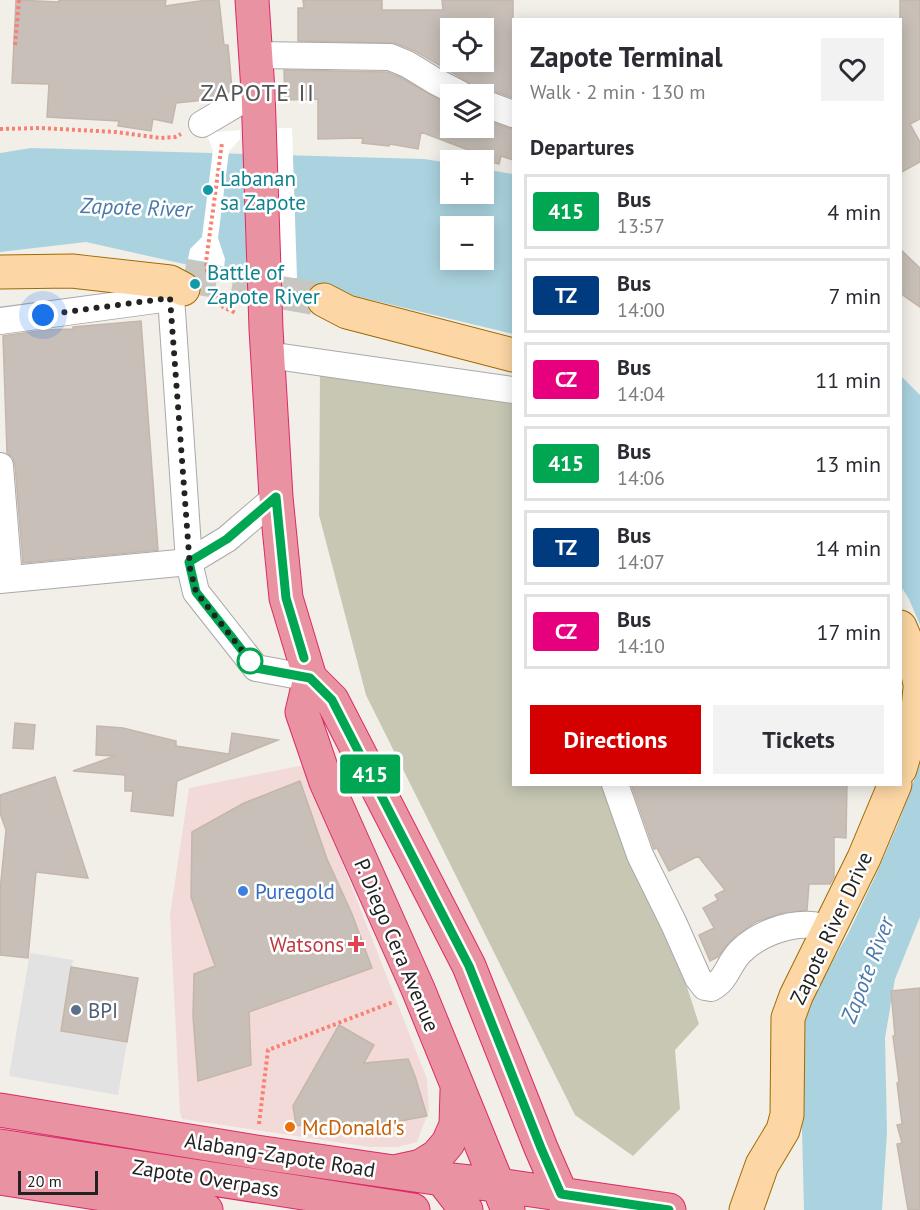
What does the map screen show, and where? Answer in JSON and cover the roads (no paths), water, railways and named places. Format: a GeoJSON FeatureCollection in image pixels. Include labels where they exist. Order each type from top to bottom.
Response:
{"type":"FeatureCollection","features":[{"type":"Feature","properties":{"kind":"highway","name":"P. Diego Cera Avenue"},"geometry":{"type":"LineString","coordinates":[[252,0],[258,91],[267,342],[276,497],[286,598],[310,678],[332,700],[469,966],[541,1148],[565,1202]]}},
{"type":"Feature","properties":{"kind":"highway","name":"P. Diego Cera Avenue"},"geometry":{"type":"LineString","coordinates":[[310,678],[302,712],[326,782],[418,989],[503,1197]]}},
{"type":"Feature","properties":{"kind":"highway"},"geometry":{"type":"LineString","coordinates":[[393,1172],[421,1166],[436,1156],[448,1143],[456,1125],[457,1086]]}},
{"type":"Feature","properties":{"kind":"highway","name":"Alabang-Zapote Road"},"geometry":{"type":"LineString","coordinates":[[0,1110],[256,1152],[442,1179],[503,1197],[669,1210]]}},
{"type":"Feature","properties":{"kind":"highway","name":"Zapote Overpass"},"geometry":{"type":"LineString","coordinates":[[0,1146],[413,1210]]}},
{"type":"Feature","properties":{"kind":"highway","name":"Zapote Overpass"},"geometry":{"type":"LineString","coordinates":[[0,1178],[206,1210]]}},
{"type":"Feature","properties":{"kind":"highway"},"geometry":{"type":"LineString","coordinates":[[442,1179],[465,1210]]}},
{"type":"Feature","properties":{"kind":"main road"},"geometry":{"type":"LineString","coordinates":[[0,272],[72,271],[188,281]]}},
{"type":"Feature","properties":{"kind":"main road"},"geometry":{"type":"LineString","coordinates":[[331,308],[512,354]]}},
{"type":"Feature","properties":{"kind":"main road"},"geometry":{"type":"LineString","coordinates":[[902,632],[916,664],[920,686],[918,709],[902,762]]}},
{"type":"Feature","properties":{"kind":"main road","name":"Zapote River Drive"},"geometry":{"type":"LineString","coordinates":[[746,1210],[762,1165],[783,1130],[787,1115],[788,1018],[796,996],[864,858],[894,786]]}},
{"type":"Feature","properties":{"kind":"street"},"geometry":{"type":"LineString","coordinates":[[256,55],[390,57],[408,64],[441,84]]}},
{"type":"Feature","properties":{"kind":"street"},"geometry":{"type":"LineString","coordinates":[[212,128],[258,91]]}},
{"type":"Feature","properties":{"kind":"street"},"geometry":{"type":"LineString","coordinates":[[494,107],[512,114]]}},
{"type":"Feature","properties":{"kind":"street"},"geometry":{"type":"LineString","coordinates":[[0,321],[188,281],[189,562],[196,592],[256,668],[310,678]]}},
{"type":"Feature","properties":{"kind":"street"},"geometry":{"type":"LineString","coordinates":[[267,342],[512,390]]}},
{"type":"Feature","properties":{"kind":"street"},"geometry":{"type":"LineString","coordinates":[[0,466],[5,579],[189,562],[227,539],[276,497]]}},
{"type":"Feature","properties":{"kind":"street"},"geometry":{"type":"LineString","coordinates":[[616,786],[640,855],[698,978],[706,987],[711,988],[724,978],[739,953],[753,940],[790,927],[814,925],[829,931]]}},
{"type":"Feature","properties":{"kind":"water","name":"Zapote River"},"geometry":{"type":"Polygon","coordinates":[[[31,148],[424,159],[440,161],[440,204],[494,204],[494,171],[512,174],[512,334],[326,289],[233,275],[86,242],[0,252],[0,153],[31,148]]]}},
{"type":"Feature","properties":{"kind":"water"},"geometry":{"type":"Polygon","coordinates":[[[902,377],[920,395],[920,625],[902,588],[902,377]]]}},
{"type":"Feature","properties":{"kind":"water","name":"Zapote River"},"geometry":{"type":"Polygon","coordinates":[[[920,764],[920,917],[895,979],[885,1038],[887,1132],[882,1210],[804,1210],[800,1049],[803,1015],[849,932],[875,877],[920,764]]]}},
{"type":"Feature","properties":{"kind":"tunnel"},"geometry":{"type":"LineString","coordinates":[[184,276],[324,300]]}},
{"type":"Feature","properties":{"kind":"place","name":"Labanan sa Zapote"},"geometry":{"type":"Point","coordinates":[208,190]}},
{"type":"Feature","properties":{"kind":"place","name":"Battle of Zapote River"},"geometry":{"type":"Point","coordinates":[195,284]}},
{"type":"Feature","properties":{"kind":"place","name":"Puregold"},"geometry":{"type":"Point","coordinates":[243,891]}},
{"type":"Feature","properties":{"kind":"place","name":"Watsons"},"geometry":{"type":"Point","coordinates":[356,944]}},
{"type":"Feature","properties":{"kind":"place","name":"BPI"},"geometry":{"type":"Point","coordinates":[76,1010]}},
{"type":"Feature","properties":{"kind":"place","name":"McDonald's"},"geometry":{"type":"Point","coordinates":[290,1127]}},
{"type":"Feature","properties":{"kind":"district","name":"ZAPOTE II"},"geometry":{"type":"Point","coordinates":[258,92]}}]}
